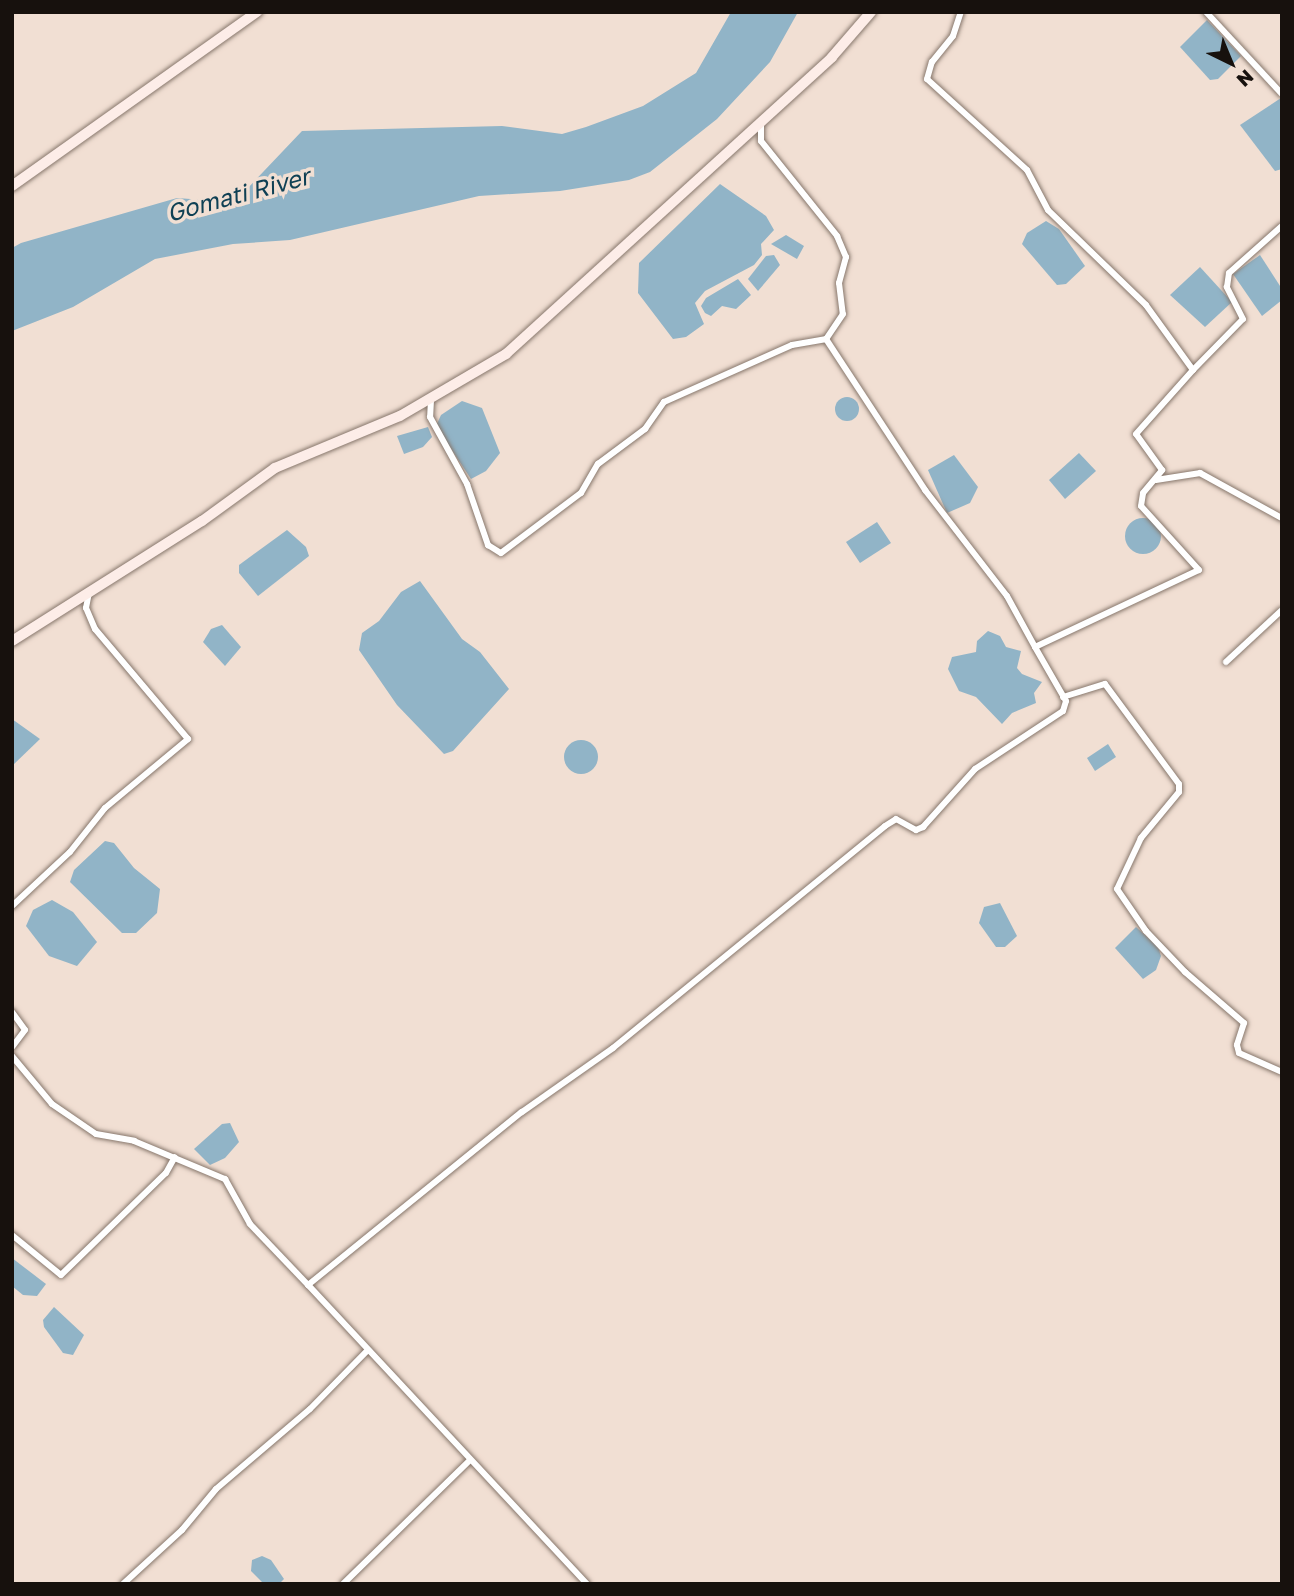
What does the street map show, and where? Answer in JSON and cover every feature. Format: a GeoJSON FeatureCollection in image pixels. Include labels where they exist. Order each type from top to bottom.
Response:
{"type":"FeatureCollection","features":[{"type":"Feature","properties":{"kind":"main road"},"geometry":{"type":"LineString","coordinates":[[12,186],[257,12]]}},
{"type":"Feature","properties":{"kind":"main road"},"geometry":{"type":"LineString","coordinates":[[12,640],[202,521],[275,468],[431,400],[506,355],[762,118],[832,57],[871,12]]}},
{"type":"Feature","properties":{"kind":"street"},"geometry":{"type":"LineString","coordinates":[[961,12],[953,36],[932,62],[927,79],[1027,170],[1048,210],[1146,305],[1193,370]]}},
{"type":"Feature","properties":{"kind":"street"},"geometry":{"type":"LineString","coordinates":[[1206,12],[1282,94]]}},
{"type":"Feature","properties":{"kind":"street"},"geometry":{"type":"LineString","coordinates":[[431,400],[430,418],[467,484],[488,545],[501,553],[581,494],[598,464],[645,429],[664,402],[792,345],[826,339],[843,314],[839,284],[846,257],[837,236],[761,141],[762,118]]}},
{"type":"Feature","properties":{"kind":"street"},"geometry":{"type":"LineString","coordinates":[[1035,647],[1197,572],[1197,565],[1141,506],[1143,493],[1162,475],[1160,464],[1136,434],[1243,319],[1227,287],[1229,273],[1282,226]]}},
{"type":"Feature","properties":{"kind":"street"},"geometry":{"type":"LineString","coordinates":[[308,1285],[522,1112],[613,1048],[885,826],[900,819],[916,830],[923,827],[975,769],[1063,711],[1067,705],[1007,596],[925,490],[826,339]]}},
{"type":"Feature","properties":{"kind":"street"},"geometry":{"type":"LineString","coordinates":[[1156,480],[1200,473],[1282,518]]}},
{"type":"Feature","properties":{"kind":"street"},"geometry":{"type":"LineString","coordinates":[[12,905],[70,852],[105,808],[188,739],[87,617],[90,590]]}},
{"type":"Feature","properties":{"kind":"street"},"geometry":{"type":"LineString","coordinates":[[1226,662],[1282,610]]}},
{"type":"Feature","properties":{"kind":"street"},"geometry":{"type":"LineString","coordinates":[[1063,696],[1105,684],[1179,784],[1174,801],[1141,838],[1117,889],[1146,931],[1185,972],[1244,1023],[1237,1045],[1239,1053],[1282,1072]]}},
{"type":"Feature","properties":{"kind":"street"},"geometry":{"type":"LineString","coordinates":[[12,1012],[25,1030],[12,1047]]}},
{"type":"Feature","properties":{"kind":"street"},"geometry":{"type":"LineString","coordinates":[[12,1056],[52,1104],[96,1134],[135,1141],[225,1179],[250,1224],[470,1460],[542,1531],[587,1584]]}},
{"type":"Feature","properties":{"kind":"street"},"geometry":{"type":"LineString","coordinates":[[12,1235],[61,1275],[124,1217],[175,1157]]}},
{"type":"Feature","properties":{"kind":"street"},"geometry":{"type":"LineString","coordinates":[[123,1584],[182,1530],[216,1489],[310,1409],[367,1351]]}},
{"type":"Feature","properties":{"kind":"street"},"geometry":{"type":"LineString","coordinates":[[343,1584],[470,1460]]}},
{"type":"Feature","properties":{"kind":"water","name":"Gomati River"},"geometry":{"type":"Polygon","coordinates":[[[731,12],[798,12],[770,62],[717,119],[650,172],[629,180],[560,191],[479,196],[290,240],[233,244],[155,259],[73,307],[12,331],[12,248],[21,243],[177,198],[204,200],[247,189],[302,131],[502,126],[562,134],[586,127],[643,106],[696,73],[731,12]]]}},
{"type":"Feature","properties":{"kind":"water"},"geometry":{"type":"Polygon","coordinates":[[[1207,20],[1241,56],[1218,79],[1210,80],[1180,47],[1207,20]]]}},
{"type":"Feature","properties":{"kind":"water"},"geometry":{"type":"Polygon","coordinates":[[[1281,98],[1282,169],[1275,171],[1240,125],[1281,98]]]}},
{"type":"Feature","properties":{"kind":"water"},"geometry":{"type":"Polygon","coordinates":[[[720,184],[766,216],[774,230],[761,244],[762,255],[754,265],[705,291],[695,303],[704,324],[686,337],[673,339],[638,293],[639,263],[720,184]]]}},
{"type":"Feature","properties":{"kind":"water"},"geometry":{"type":"Polygon","coordinates":[[[1046,221],[1059,229],[1085,266],[1066,284],[1057,285],[1022,244],[1027,233],[1046,221]]]}},
{"type":"Feature","properties":{"kind":"water"},"geometry":{"type":"Polygon","coordinates":[[[786,235],[804,246],[797,259],[771,244],[786,235]]]}},
{"type":"Feature","properties":{"kind":"water"},"geometry":{"type":"Polygon","coordinates":[[[774,255],[780,265],[758,291],[748,279],[766,256],[774,255]]]}},
{"type":"Feature","properties":{"kind":"water"},"geometry":{"type":"Polygon","coordinates":[[[1260,255],[1282,289],[1282,300],[1262,316],[1233,274],[1260,255]]]}},
{"type":"Feature","properties":{"kind":"water"},"geometry":{"type":"Polygon","coordinates":[[[1200,267],[1232,302],[1205,327],[1170,295],[1200,267]]]}},
{"type":"Feature","properties":{"kind":"water"},"geometry":{"type":"Polygon","coordinates":[[[738,279],[751,295],[736,309],[722,306],[711,316],[705,313],[701,306],[706,298],[738,279]]]}},
{"type":"Feature","properties":{"kind":"water"},"geometry":{"type":"Polygon","coordinates":[[[847,397],[858,404],[859,409],[852,420],[847,421],[836,414],[835,409],[842,398],[847,397]]]}},
{"type":"Feature","properties":{"kind":"water"},"geometry":{"type":"Polygon","coordinates":[[[462,401],[482,408],[500,453],[486,471],[471,479],[436,426],[441,415],[462,401]]]}},
{"type":"Feature","properties":{"kind":"water"},"geometry":{"type":"Polygon","coordinates":[[[428,427],[432,437],[423,447],[404,454],[397,436],[428,427]]]}},
{"type":"Feature","properties":{"kind":"water"},"geometry":{"type":"Polygon","coordinates":[[[1079,453],[1096,471],[1065,499],[1049,480],[1079,453]]]}},
{"type":"Feature","properties":{"kind":"water"},"geometry":{"type":"Polygon","coordinates":[[[954,455],[978,487],[970,503],[947,513],[928,470],[954,455]]]}},
{"type":"Feature","properties":{"kind":"water"},"geometry":{"type":"Polygon","coordinates":[[[1143,518],[1156,523],[1161,536],[1156,549],[1143,554],[1130,549],[1125,536],[1130,523],[1143,518]]]}},
{"type":"Feature","properties":{"kind":"water"},"geometry":{"type":"Polygon","coordinates":[[[877,522],[891,543],[860,563],[846,542],[877,522]]]}},
{"type":"Feature","properties":{"kind":"water"},"geometry":{"type":"Polygon","coordinates":[[[287,530],[306,547],[309,556],[258,596],[239,573],[239,565],[287,530]]]}},
{"type":"Feature","properties":{"kind":"water"},"geometry":{"type":"Polygon","coordinates":[[[420,581],[462,639],[480,652],[509,689],[453,751],[444,754],[397,705],[359,650],[362,633],[379,621],[401,592],[420,581]]]}},
{"type":"Feature","properties":{"kind":"water"},"geometry":{"type":"Polygon","coordinates":[[[222,625],[241,647],[225,666],[203,642],[211,629],[222,625]]]}},
{"type":"Feature","properties":{"kind":"water"},"geometry":{"type":"Polygon","coordinates":[[[988,631],[1000,636],[1006,647],[1021,651],[1017,668],[1022,674],[1042,682],[1034,693],[1036,703],[1012,713],[1002,724],[976,697],[959,691],[948,669],[952,657],[976,652],[977,641],[988,631]]]}},
{"type":"Feature","properties":{"kind":"water"},"geometry":{"type":"Polygon","coordinates":[[[12,719],[40,739],[12,766],[12,719]]]}},
{"type":"Feature","properties":{"kind":"water"},"geometry":{"type":"Polygon","coordinates":[[[581,740],[593,745],[598,757],[593,769],[581,774],[569,769],[564,757],[569,745],[581,740]]]}},
{"type":"Feature","properties":{"kind":"water"},"geometry":{"type":"Polygon","coordinates":[[[1108,744],[1116,757],[1095,771],[1087,758],[1108,744]]]}},
{"type":"Feature","properties":{"kind":"water"},"geometry":{"type":"Polygon","coordinates":[[[105,841],[114,843],[134,868],[160,889],[157,913],[136,933],[122,933],[70,882],[74,870],[105,841]]]}},
{"type":"Feature","properties":{"kind":"water"},"geometry":{"type":"Polygon","coordinates":[[[52,900],[73,912],[97,942],[77,966],[49,956],[26,926],[33,910],[52,900]]]}},
{"type":"Feature","properties":{"kind":"water"},"geometry":{"type":"Polygon","coordinates":[[[1000,903],[1017,936],[1005,947],[996,947],[979,923],[984,907],[1000,903]]]}},
{"type":"Feature","properties":{"kind":"water"},"geometry":{"type":"Polygon","coordinates":[[[1136,927],[1158,947],[1161,956],[1156,970],[1143,979],[1115,948],[1136,927]]]}},
{"type":"Feature","properties":{"kind":"water"},"geometry":{"type":"Polygon","coordinates":[[[230,1123],[239,1142],[225,1158],[210,1165],[194,1149],[222,1124],[230,1123]]]}},
{"type":"Feature","properties":{"kind":"water"},"geometry":{"type":"Polygon","coordinates":[[[12,1258],[46,1284],[37,1296],[23,1295],[12,1286],[12,1258]]]}},
{"type":"Feature","properties":{"kind":"water"},"geometry":{"type":"Polygon","coordinates":[[[54,1307],[84,1335],[73,1355],[63,1353],[44,1327],[43,1320],[54,1307]]]}},
{"type":"Feature","properties":{"kind":"water"},"geometry":{"type":"Polygon","coordinates":[[[262,1556],[271,1560],[284,1579],[279,1584],[264,1584],[251,1571],[252,1560],[262,1556]]]}}]}
